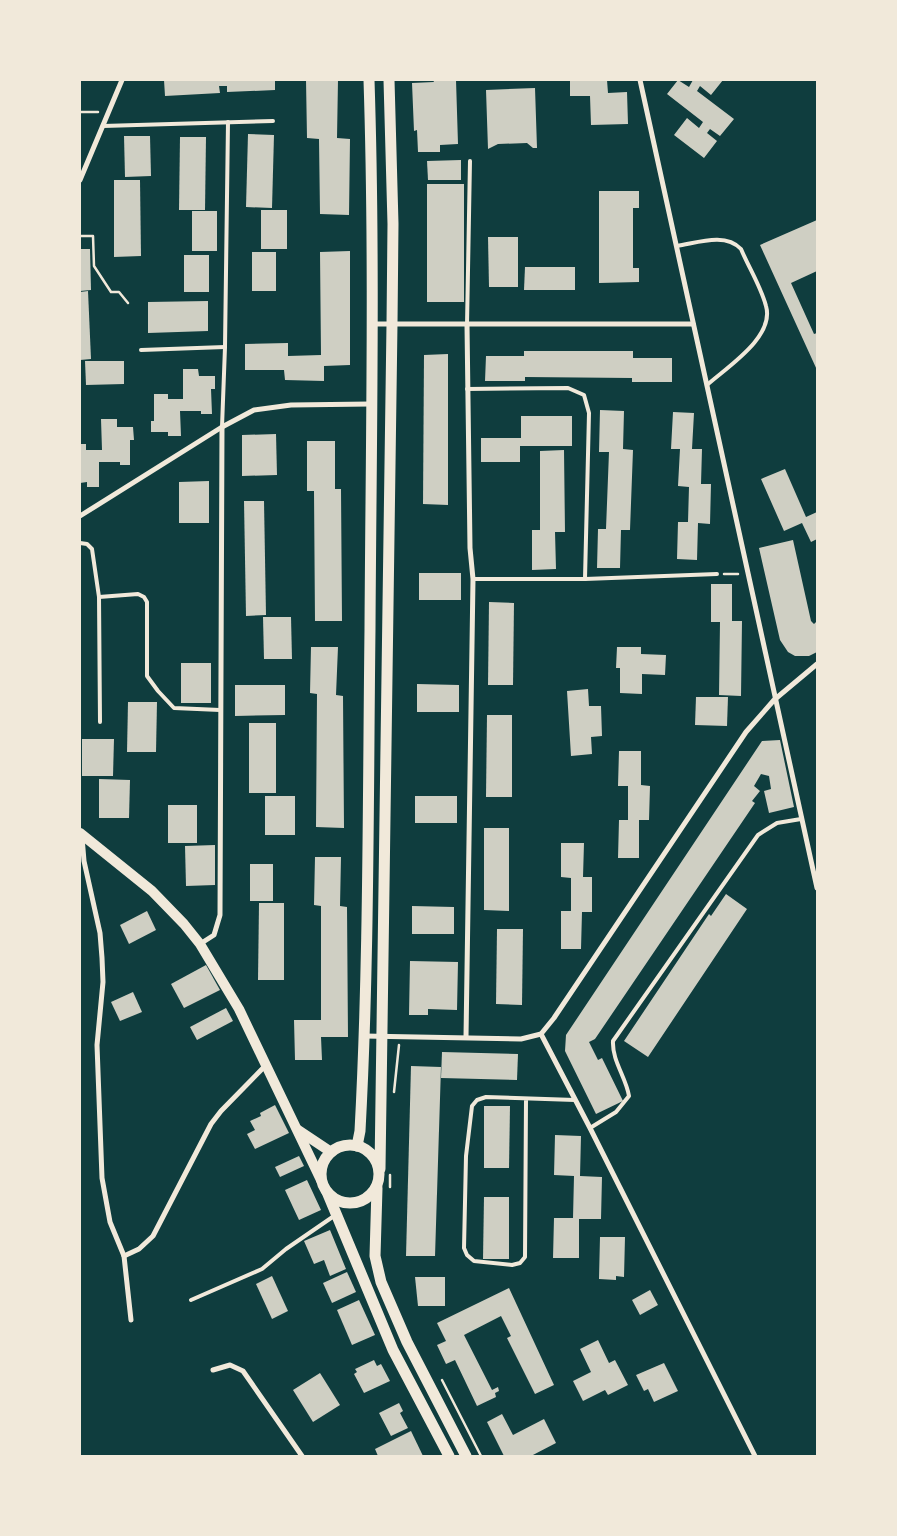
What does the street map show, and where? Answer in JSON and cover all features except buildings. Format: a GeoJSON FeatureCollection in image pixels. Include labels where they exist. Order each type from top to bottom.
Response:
{"type":"FeatureCollection","features":[{"type":"Feature","properties":{"kind":"main road"},"geometry":{"type":"LineString","coordinates":[[357,1146],[360,1131],[364,1036],[369,769],[372,225],[368,80]]}},
{"type":"Feature","properties":{"kind":"main road"},"geometry":{"type":"LineString","coordinates":[[327,1192],[334,1199],[353,1204],[371,1196],[377,1188],[385,1168],[382,1036],[393,224],[389,80]]}},
{"type":"Feature","properties":{"kind":"main road"},"geometry":{"type":"LineString","coordinates":[[81,834],[152,891],[184,924],[224,980],[267,1064],[327,1192],[393,1350],[449,1456]]}},
{"type":"Feature","properties":{"kind":"main road"},"geometry":{"type":"LineString","coordinates":[[297,1129],[331,1152]]}},
{"type":"Feature","properties":{"kind":"main road"},"geometry":{"type":"LineString","coordinates":[[321,1180],[321,1170],[331,1152],[339,1147],[357,1146],[372,1154],[385,1168]]}},
{"type":"Feature","properties":{"kind":"main road"},"geometry":{"type":"LineString","coordinates":[[377,1188],[376,1256],[381,1282],[407,1342],[466,1456]]}},
{"type":"Feature","properties":{"kind":"street"},"geometry":{"type":"LineString","coordinates":[[80,180],[122,80]]}},
{"type":"Feature","properties":{"kind":"street"},"geometry":{"type":"LineString","coordinates":[[640,80],[800,819],[817,888]]}},
{"type":"Feature","properties":{"kind":"street"},"geometry":{"type":"LineString","coordinates":[[371,324],[693,324]]}},
{"type":"Feature","properties":{"kind":"street"},"geometry":{"type":"LineString","coordinates":[[466,1037],[473,579],[470,548],[467,325]]}},
{"type":"Feature","properties":{"kind":"street"},"geometry":{"type":"LineString","coordinates":[[80,516],[222,427],[254,410],[273,406],[370,404]]}},
{"type":"Feature","properties":{"kind":"street"},"geometry":{"type":"LineString","coordinates":[[200,944],[214,935],[220,915],[222,427]]}},
{"type":"Feature","properties":{"kind":"street"},"geometry":{"type":"LineString","coordinates":[[364,1036],[522,1039],[541,1034],[560,1010],[720,769],[758,717],[774,700],[817,664]]}},
{"type":"Feature","properties":{"kind":"street"},"geometry":{"type":"LineString","coordinates":[[81,834],[84,861],[94,897],[102,958],[103,982],[97,1045],[102,1178],[110,1222],[124,1256],[131,1320]]}},
{"type":"Feature","properties":{"kind":"street"},"geometry":{"type":"LineString","coordinates":[[541,1034],[755,1456]]}},
{"type":"Feature","properties":{"kind":"street"},"geometry":{"type":"LineString","coordinates":[[124,1256],[139,1248],[153,1236],[211,1124],[221,1111],[267,1064]]}},
{"type":"Feature","properties":{"kind":"street"},"geometry":{"type":"LineString","coordinates":[[213,1370],[230,1365],[243,1371],[302,1456]]}},
{"type":"Feature","properties":{"kind":"lane"},"geometry":{"type":"LineString","coordinates":[[103,126],[273,121]]}},
{"type":"Feature","properties":{"kind":"lane"},"geometry":{"type":"LineString","coordinates":[[222,427],[228,122]]}},
{"type":"Feature","properties":{"kind":"lane"},"geometry":{"type":"LineString","coordinates":[[467,325],[470,161]]}},
{"type":"Feature","properties":{"kind":"lane"},"geometry":{"type":"LineString","coordinates":[[677,246],[719,240],[736,244],[766,306],[766,325],[761,334],[753,344],[707,385]]}},
{"type":"Feature","properties":{"kind":"lane"},"geometry":{"type":"LineString","coordinates":[[141,350],[225,347]]}},
{"type":"Feature","properties":{"kind":"lane"},"geometry":{"type":"LineString","coordinates":[[467,389],[568,388],[584,394],[589,414],[585,579]]}},
{"type":"Feature","properties":{"kind":"lane"},"geometry":{"type":"LineString","coordinates":[[80,543],[87,544],[92,549],[99,597],[100,722]]}},
{"type":"Feature","properties":{"kind":"lane"},"geometry":{"type":"LineString","coordinates":[[473,579],[585,579],[718,574]]}},
{"type":"Feature","properties":{"kind":"lane"},"geometry":{"type":"LineString","coordinates":[[99,597],[138,594],[144,596],[147,602],[146,676],[174,708],[220,710]]}},
{"type":"Feature","properties":{"kind":"lane"},"geometry":{"type":"LineString","coordinates":[[590,1128],[616,1112],[629,1096],[615,1058],[613,1041],[758,835],[777,824],[800,819]]}},
{"type":"Feature","properties":{"kind":"lane"},"geometry":{"type":"LineString","coordinates":[[526,1100],[525,1257],[520,1263],[512,1265],[474,1261],[467,1255],[464,1248],[466,1156],[472,1106],[477,1100],[486,1097],[526,1100],[576,1100]]}},
{"type":"Feature","properties":{"kind":"lane"},"geometry":{"type":"LineString","coordinates":[[191,1300],[262,1269],[286,1249],[336,1215]]}},
{"type":"Feature","properties":{"kind":"path"},"geometry":{"type":"LineString","coordinates":[[80,112],[109,112]]}},
{"type":"Feature","properties":{"kind":"path"},"geometry":{"type":"LineString","coordinates":[[80,236],[92,236],[94,266],[111,292],[118,292],[128,303]]}},
{"type":"Feature","properties":{"kind":"path"},"geometry":{"type":"LineString","coordinates":[[718,574],[747,573]]}},
{"type":"Feature","properties":{"kind":"path"},"geometry":{"type":"LineString","coordinates":[[394,1093],[399,1036]]}},
{"type":"Feature","properties":{"kind":"path"},"geometry":{"type":"LineString","coordinates":[[385,1168],[389,1194]]}},
{"type":"Feature","properties":{"kind":"path"},"geometry":{"type":"LineString","coordinates":[[439,1375],[481,1456]]}}]}
